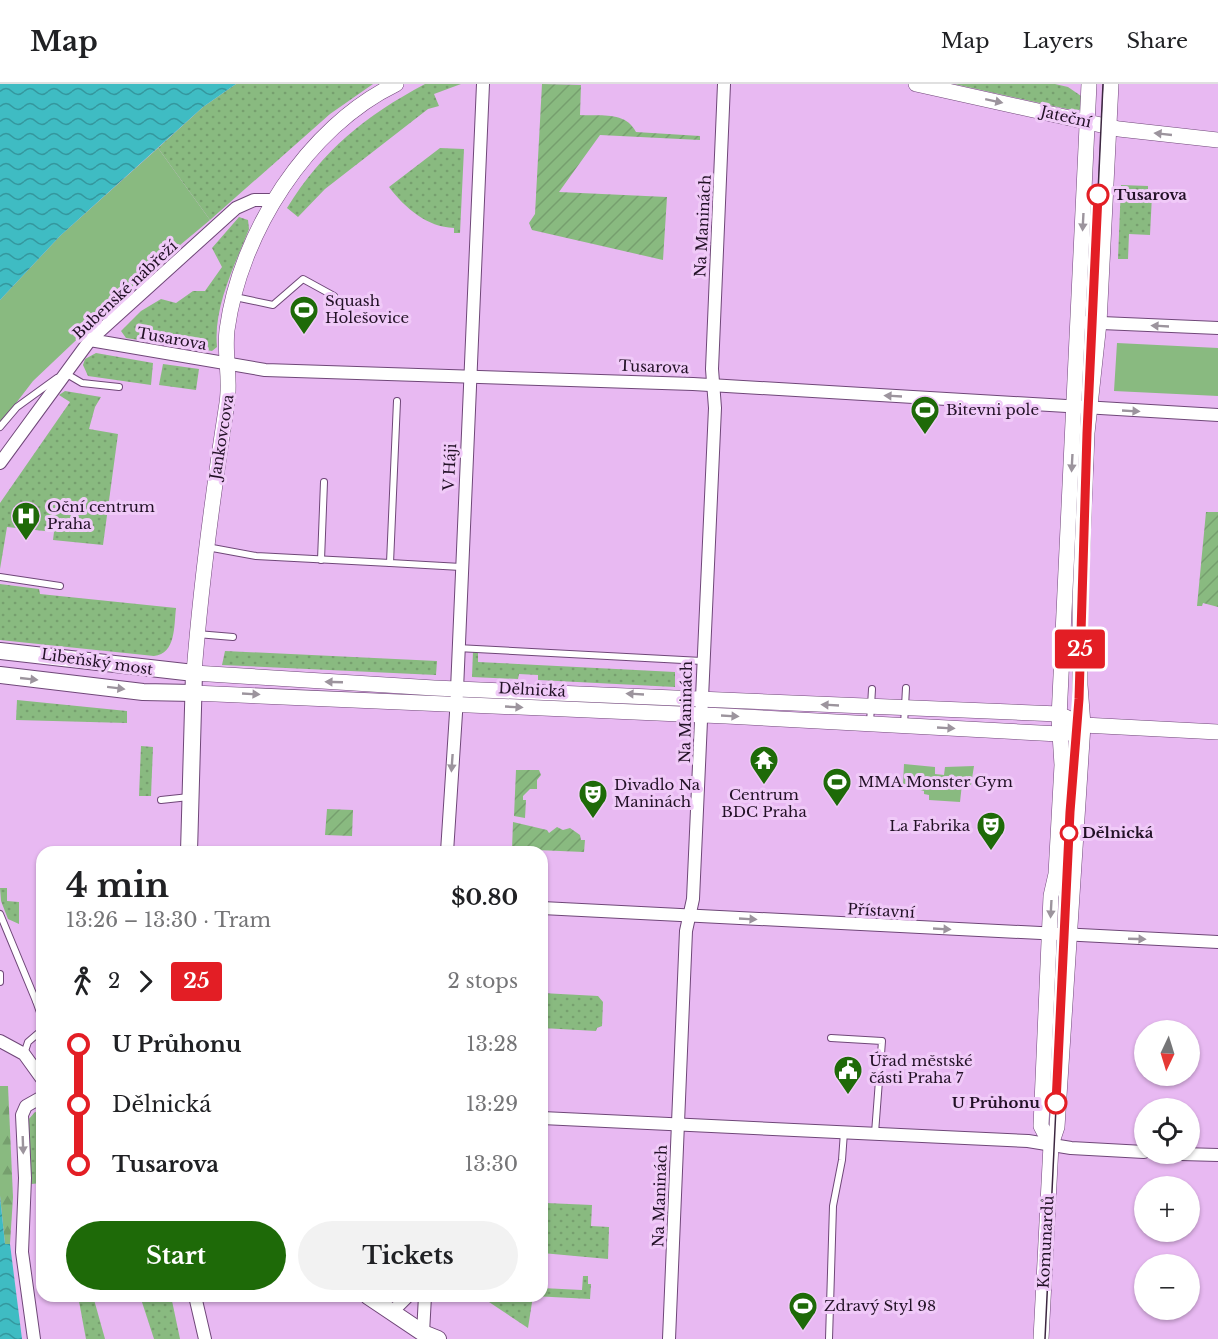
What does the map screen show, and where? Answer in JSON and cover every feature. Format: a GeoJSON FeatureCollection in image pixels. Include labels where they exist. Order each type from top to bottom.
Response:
{"type":"FeatureCollection","features":[{"type":"Feature","properties":{"kind":"main road","name":"Libeňský most"},"geometry":{"type":"LineString","coordinates":[[0,651],[194,674]]}},
{"type":"Feature","properties":{"kind":"main road","name":"Jankovcova"},"geometry":{"type":"LineString","coordinates":[[189,846],[194,674]]}},
{"type":"Feature","properties":{"kind":"main road","name":"Libeňský most"},"geometry":{"type":"LineString","coordinates":[[0,675],[143,692],[193,693]]}},
{"type":"Feature","properties":{"kind":"main road"},"geometry":{"type":"LineString","coordinates":[[377,1302],[429,1337]]}},
{"type":"Feature","properties":{"kind":"street","name":"Jankovcova"},"geometry":{"type":"LineString","coordinates":[[194,674],[207,547],[229,395],[227,330],[241,275],[274,200],[309,152],[343,120],[396,84]]}},
{"type":"Feature","properties":{"kind":"street","name":"V Háji"},"geometry":{"type":"LineString","coordinates":[[447,846],[456,704],[483,84]]}},
{"type":"Feature","properties":{"kind":"street","name":"Na Maninách"},"geometry":{"type":"LineString","coordinates":[[669,1339],[686,932],[693,899],[702,715],[702,661],[714,387],[712,369],[724,84]]}},
{"type":"Feature","properties":{"kind":"street","name":"Jateční"},"geometry":{"type":"LineString","coordinates":[[916,84],[1108,127],[1218,140]]}},
{"type":"Feature","properties":{"kind":"street","name":"Komunardů"},"geometry":{"type":"LineString","coordinates":[[1051,1145],[1041,1126],[1051,896],[1056,874],[1062,765],[1059,714],[1089,84]]}},
{"type":"Feature","properties":{"kind":"street","name":"Komunardů"},"geometry":{"type":"LineString","coordinates":[[1041,1339],[1051,1145],[1057,1127],[1083,725],[1080,685],[1080,602],[1087,433],[1099,323],[1108,84]]}},
{"type":"Feature","properties":{"kind":"street","name":"Bubenské nábřeží"},"geometry":{"type":"LineString","coordinates":[[0,463],[90,340],[236,208],[254,200],[274,200]]}},
{"type":"Feature","properties":{"kind":"street"},"geometry":{"type":"LineString","coordinates":[[1078,322],[1218,328]]}},
{"type":"Feature","properties":{"kind":"street","name":"Tusarova"},"geometry":{"type":"LineString","coordinates":[[90,340],[204,358],[229,366],[265,370],[714,387],[1218,414]]}},
{"type":"Feature","properties":{"kind":"street","name":"Dělnická"},"geometry":{"type":"LineString","coordinates":[[194,674],[904,709],[1059,714],[1083,725],[1218,732]]}},
{"type":"Feature","properties":{"kind":"street","name":"Dělnická"},"geometry":{"type":"LineString","coordinates":[[193,693],[375,706],[456,704],[1059,734],[1069,733],[1083,725]]}},
{"type":"Feature","properties":{"kind":"street","name":"Přístavní"},"geometry":{"type":"LineString","coordinates":[[548,908],[1218,942]]}},
{"type":"Feature","properties":{"kind":"street"},"geometry":{"type":"LineString","coordinates":[[0,1041],[24,1054],[36,1071]]}},
{"type":"Feature","properties":{"kind":"street"},"geometry":{"type":"LineString","coordinates":[[34,1339],[22,1252],[25,1178],[22,1115],[26,1106],[36,1100]]}},
{"type":"Feature","properties":{"kind":"street"},"geometry":{"type":"LineString","coordinates":[[548,1118],[1028,1141],[1134,1151]]}},
{"type":"Feature","properties":{"kind":"street"},"geometry":{"type":"LineString","coordinates":[[1200,1155],[1218,1155]]}},
{"type":"Feature","properties":{"kind":"street"},"geometry":{"type":"LineString","coordinates":[[196,1302],[205,1339]]}},
{"type":"Feature","properties":{"kind":"street"},"geometry":{"type":"LineString","coordinates":[[392,1312],[402,1302]]}},
{"type":"Feature","properties":{"kind":"street"},"geometry":{"type":"LineString","coordinates":[[426,1302],[429,1337]]}},
{"type":"Feature","properties":{"kind":"lane"},"geometry":{"type":"LineString","coordinates":[[234,297],[273,305],[303,279],[334,296]]}},
{"type":"Feature","properties":{"kind":"lane"},"geometry":{"type":"LineString","coordinates":[[0,427],[17,407],[65,373],[82,383],[119,387]]}},
{"type":"Feature","properties":{"kind":"lane"},"geometry":{"type":"LineString","coordinates":[[390,563],[397,401]]}},
{"type":"Feature","properties":{"kind":"lane"},"geometry":{"type":"LineString","coordinates":[[321,560],[324,482]]}},
{"type":"Feature","properties":{"kind":"lane"},"geometry":{"type":"LineString","coordinates":[[207,547],[256,556],[461,567]]}},
{"type":"Feature","properties":{"kind":"lane"},"geometry":{"type":"LineString","coordinates":[[0,577],[60,586]]}},
{"type":"Feature","properties":{"kind":"lane"},"geometry":{"type":"LineString","coordinates":[[197,634],[233,637]]}},
{"type":"Feature","properties":{"kind":"lane"},"geometry":{"type":"LineString","coordinates":[[457,648],[702,661]]}},
{"type":"Feature","properties":{"kind":"lane"},"geometry":{"type":"LineString","coordinates":[[375,706],[376,683]]}},
{"type":"Feature","properties":{"kind":"lane"},"geometry":{"type":"LineString","coordinates":[[904,726],[906,688]]}},
{"type":"Feature","properties":{"kind":"lane"},"geometry":{"type":"LineString","coordinates":[[870,724],[872,689]]}},
{"type":"Feature","properties":{"kind":"lane"},"geometry":{"type":"LineString","coordinates":[[161,800],[189,797]]}},
{"type":"Feature","properties":{"kind":"lane"},"geometry":{"type":"LineString","coordinates":[[0,914],[36,995]]}},
{"type":"Feature","properties":{"kind":"lane"},"geometry":{"type":"LineString","coordinates":[[0,974],[0,982]]}},
{"type":"Feature","properties":{"kind":"lane"},"geometry":{"type":"LineString","coordinates":[[24,1054],[28,1042],[36,1035]]}},
{"type":"Feature","properties":{"kind":"lane"},"geometry":{"type":"LineString","coordinates":[[831,1038],[882,1041],[875,1134]]}},
{"type":"Feature","properties":{"kind":"lane"},"geometry":{"type":"LineString","coordinates":[[829,1339],[833,1206],[842,1160],[844,1132]]}},
{"type":"Feature","properties":{"kind":"green space"},"geometry":{"type":"Polygon","coordinates":[[[236,84],[373,84],[330,114],[210,220],[158,148],[203,107],[236,84]]]}},
{"type":"Feature","properties":{"kind":"green space"},"geometry":{"type":"Polygon","coordinates":[[[425,84],[461,84],[434,94],[439,106],[428,109],[325,189],[298,217],[287,208],[315,169],[347,136],[383,109],[425,84]]]}},
{"type":"Feature","properties":{"kind":"green space"},"geometry":{"type":"Polygon","coordinates":[[[542,84],[581,85],[580,115],[604,115],[619,118],[632,125],[636,132],[700,136],[700,140],[600,135],[559,192],[667,197],[663,260],[532,230],[529,223],[535,214],[542,84]]]}},
{"type":"Feature","properties":{"kind":"green space"},"geometry":{"type":"Polygon","coordinates":[[[954,84],[1055,84],[1068,87],[1084,98],[1083,107],[1079,110],[1067,109],[954,84]]]}},
{"type":"Feature","properties":{"kind":"green space"},"geometry":{"type":"Polygon","coordinates":[[[158,148],[210,220],[149,271],[33,381],[0,424],[0,300],[60,236],[158,148]]]}},
{"type":"Feature","properties":{"kind":"green space"},"geometry":{"type":"Polygon","coordinates":[[[440,148],[464,149],[460,233],[454,233],[454,228],[435,224],[417,215],[389,187],[440,148]]]}},
{"type":"Feature","properties":{"kind":"green space"},"geometry":{"type":"Polygon","coordinates":[[[1121,185],[1148,186],[1148,195],[1152,195],[1150,235],[1129,234],[1128,259],[1118,259],[1121,185]]]}},
{"type":"Feature","properties":{"kind":"green space"},"geometry":{"type":"Polygon","coordinates":[[[239,217],[248,220],[249,229],[222,302],[218,317],[217,347],[212,351],[126,338],[121,331],[141,311],[161,299],[176,303],[193,291],[205,291],[222,267],[212,248],[239,217]]]}},
{"type":"Feature","properties":{"kind":"green space"},"geometry":{"type":"Polygon","coordinates":[[[1117,343],[1218,348],[1218,396],[1114,391],[1117,343]]]}},
{"type":"Feature","properties":{"kind":"green space"},"geometry":{"type":"Polygon","coordinates":[[[96,353],[153,363],[151,385],[88,376],[83,365],[85,359],[96,353]]]}},
{"type":"Feature","properties":{"kind":"green space"},"geometry":{"type":"Polygon","coordinates":[[[163,364],[199,369],[196,390],[159,385],[163,364]]]}},
{"type":"Feature","properties":{"kind":"green space"},"geometry":{"type":"Polygon","coordinates":[[[65,391],[101,397],[95,407],[89,429],[118,434],[103,545],[53,540],[54,532],[7,527],[0,569],[0,503],[70,402],[59,395],[65,391]]]}},
{"type":"Feature","properties":{"kind":"green space"},"geometry":{"type":"Polygon","coordinates":[[[1206,512],[1218,512],[1218,607],[1203,603],[1202,606],[1197,606],[1206,512]]]}},
{"type":"Feature","properties":{"kind":"green space"},"geometry":{"type":"Polygon","coordinates":[[[0,584],[39,589],[40,594],[176,608],[170,644],[161,654],[154,656],[0,640],[0,584]]]}},
{"type":"Feature","properties":{"kind":"green space"},"geometry":{"type":"Polygon","coordinates":[[[225,651],[437,661],[436,675],[222,665],[225,651]]]}},
{"type":"Feature","properties":{"kind":"green space"},"geometry":{"type":"Polygon","coordinates":[[[473,651],[478,651],[478,662],[675,672],[675,687],[538,680],[538,675],[519,674],[518,679],[472,677],[473,651]]]}},
{"type":"Feature","properties":{"kind":"green space"},"geometry":{"type":"Polygon","coordinates":[[[17,700],[127,711],[127,723],[16,720],[17,700]]]}},
{"type":"Feature","properties":{"kind":"green space"},"geometry":{"type":"Polygon","coordinates":[[[141,746],[153,747],[151,796],[139,796],[141,746]]]}},
{"type":"Feature","properties":{"kind":"green space"},"geometry":{"type":"Polygon","coordinates":[[[904,764],[935,767],[935,774],[944,775],[945,767],[974,766],[971,785],[962,784],[960,802],[929,800],[929,795],[924,794],[924,791],[903,785],[904,764]]]}},
{"type":"Feature","properties":{"kind":"green space"},"geometry":{"type":"Polygon","coordinates":[[[516,770],[539,770],[541,775],[537,780],[537,789],[530,789],[523,796],[523,800],[526,800],[525,818],[514,816],[516,770]]]}},
{"type":"Feature","properties":{"kind":"green space"},"geometry":{"type":"Polygon","coordinates":[[[327,809],[353,810],[352,836],[325,835],[327,809]]]}},
{"type":"Feature","properties":{"kind":"green space"},"geometry":{"type":"Polygon","coordinates":[[[513,822],[547,830],[549,833],[557,827],[563,830],[570,828],[580,835],[581,840],[585,840],[584,852],[548,850],[548,846],[512,846],[513,822]]]}},
{"type":"Feature","properties":{"kind":"green space"},"geometry":{"type":"Polygon","coordinates":[[[0,888],[7,888],[7,901],[19,902],[19,924],[8,919],[1,901],[0,888]]]}},
{"type":"Feature","properties":{"kind":"green space"},"geometry":{"type":"Polygon","coordinates":[[[548,993],[598,996],[603,1002],[602,1026],[596,1031],[548,1028],[548,993]]]}},
{"type":"Feature","properties":{"kind":"green space"},"geometry":{"type":"Polygon","coordinates":[[[0,1086],[8,1086],[13,1197],[10,1244],[5,1244],[0,1196],[0,1086]]]}},
{"type":"Feature","properties":{"kind":"green space"},"geometry":{"type":"Polygon","coordinates":[[[36,1112],[36,1184],[31,1184],[28,1120],[36,1112]]]}},
{"type":"Feature","properties":{"kind":"green space"},"geometry":{"type":"Polygon","coordinates":[[[548,1203],[592,1205],[591,1226],[609,1227],[608,1259],[548,1254],[548,1203]]]}},
{"type":"Feature","properties":{"kind":"green space"},"geometry":{"type":"Polygon","coordinates":[[[583,1276],[588,1276],[588,1284],[591,1284],[590,1299],[548,1297],[548,1288],[582,1290],[583,1276]]]}},
{"type":"Feature","properties":{"kind":"green space"},"geometry":{"type":"Polygon","coordinates":[[[79,1302],[95,1302],[105,1339],[86,1339],[79,1302]]]}},
{"type":"Feature","properties":{"kind":"green space"},"geometry":{"type":"Polygon","coordinates":[[[142,1302],[172,1302],[180,1339],[154,1339],[142,1302]]]}},
{"type":"Feature","properties":{"kind":"green space"},"geometry":{"type":"Polygon","coordinates":[[[489,1302],[532,1302],[528,1328],[489,1302]]]}},
{"type":"Feature","properties":{"kind":"water"},"geometry":{"type":"Polygon","coordinates":[[[0,84],[236,84],[203,107],[60,236],[0,300],[0,84]]]}},
{"type":"Feature","properties":{"kind":"water"},"geometry":{"type":"Polygon","coordinates":[[[0,1196],[5,1244],[10,1244],[22,1339],[0,1339],[0,1196]]]}},
{"type":"Feature","properties":{"kind":"tram line"},"geometry":{"type":"LineString","coordinates":[[1045,1339],[1069,833],[1079,699],[1087,433],[1103,84]]}},
{"type":"Feature","properties":{"kind":"tram line","name":"25"},"geometry":{"type":"LineString","coordinates":[[1056,1103],[1070,812],[1079,699],[1080,602],[1098,195]]}},
{"type":"Feature","properties":{"kind":"place","name":"Tusarova"},"geometry":{"type":"Point","coordinates":[1098,195]}},
{"type":"Feature","properties":{"kind":"place","name":"Squash Holešovice"},"geometry":{"type":"Point","coordinates":[304,336]}},
{"type":"Feature","properties":{"kind":"place","name":"Bitevni pole"},"geometry":{"type":"Point","coordinates":[925,436]}},
{"type":"Feature","properties":{"kind":"place","name":"Oční centrum Praha"},"geometry":{"type":"Point","coordinates":[26,542]}},
{"type":"Feature","properties":{"kind":"place","name":"Centrum BDC Praha"},"geometry":{"type":"Point","coordinates":[764,786]}},
{"type":"Feature","properties":{"kind":"place","name":"MMA Monster Gym"},"geometry":{"type":"Point","coordinates":[837,808]}},
{"type":"Feature","properties":{"kind":"place","name":"Divadlo Na Maninách"},"geometry":{"type":"Point","coordinates":[593,820]}},
{"type":"Feature","properties":{"kind":"place","name":"Dělnická"},"geometry":{"type":"Point","coordinates":[1069,833]}},
{"type":"Feature","properties":{"kind":"place","name":"La Fabrika"},"geometry":{"type":"Point","coordinates":[991,852]}},
{"type":"Feature","properties":{"kind":"place","name":"Úřad městské části Praha 7"},"geometry":{"type":"Point","coordinates":[848,1096]}},
{"type":"Feature","properties":{"kind":"place","name":"U Průhonu"},"geometry":{"type":"Point","coordinates":[1056,1103]}},
{"type":"Feature","properties":{"kind":"place","name":"Zdravý Styl 98"},"geometry":{"type":"Point","coordinates":[803,1332]}}]}
